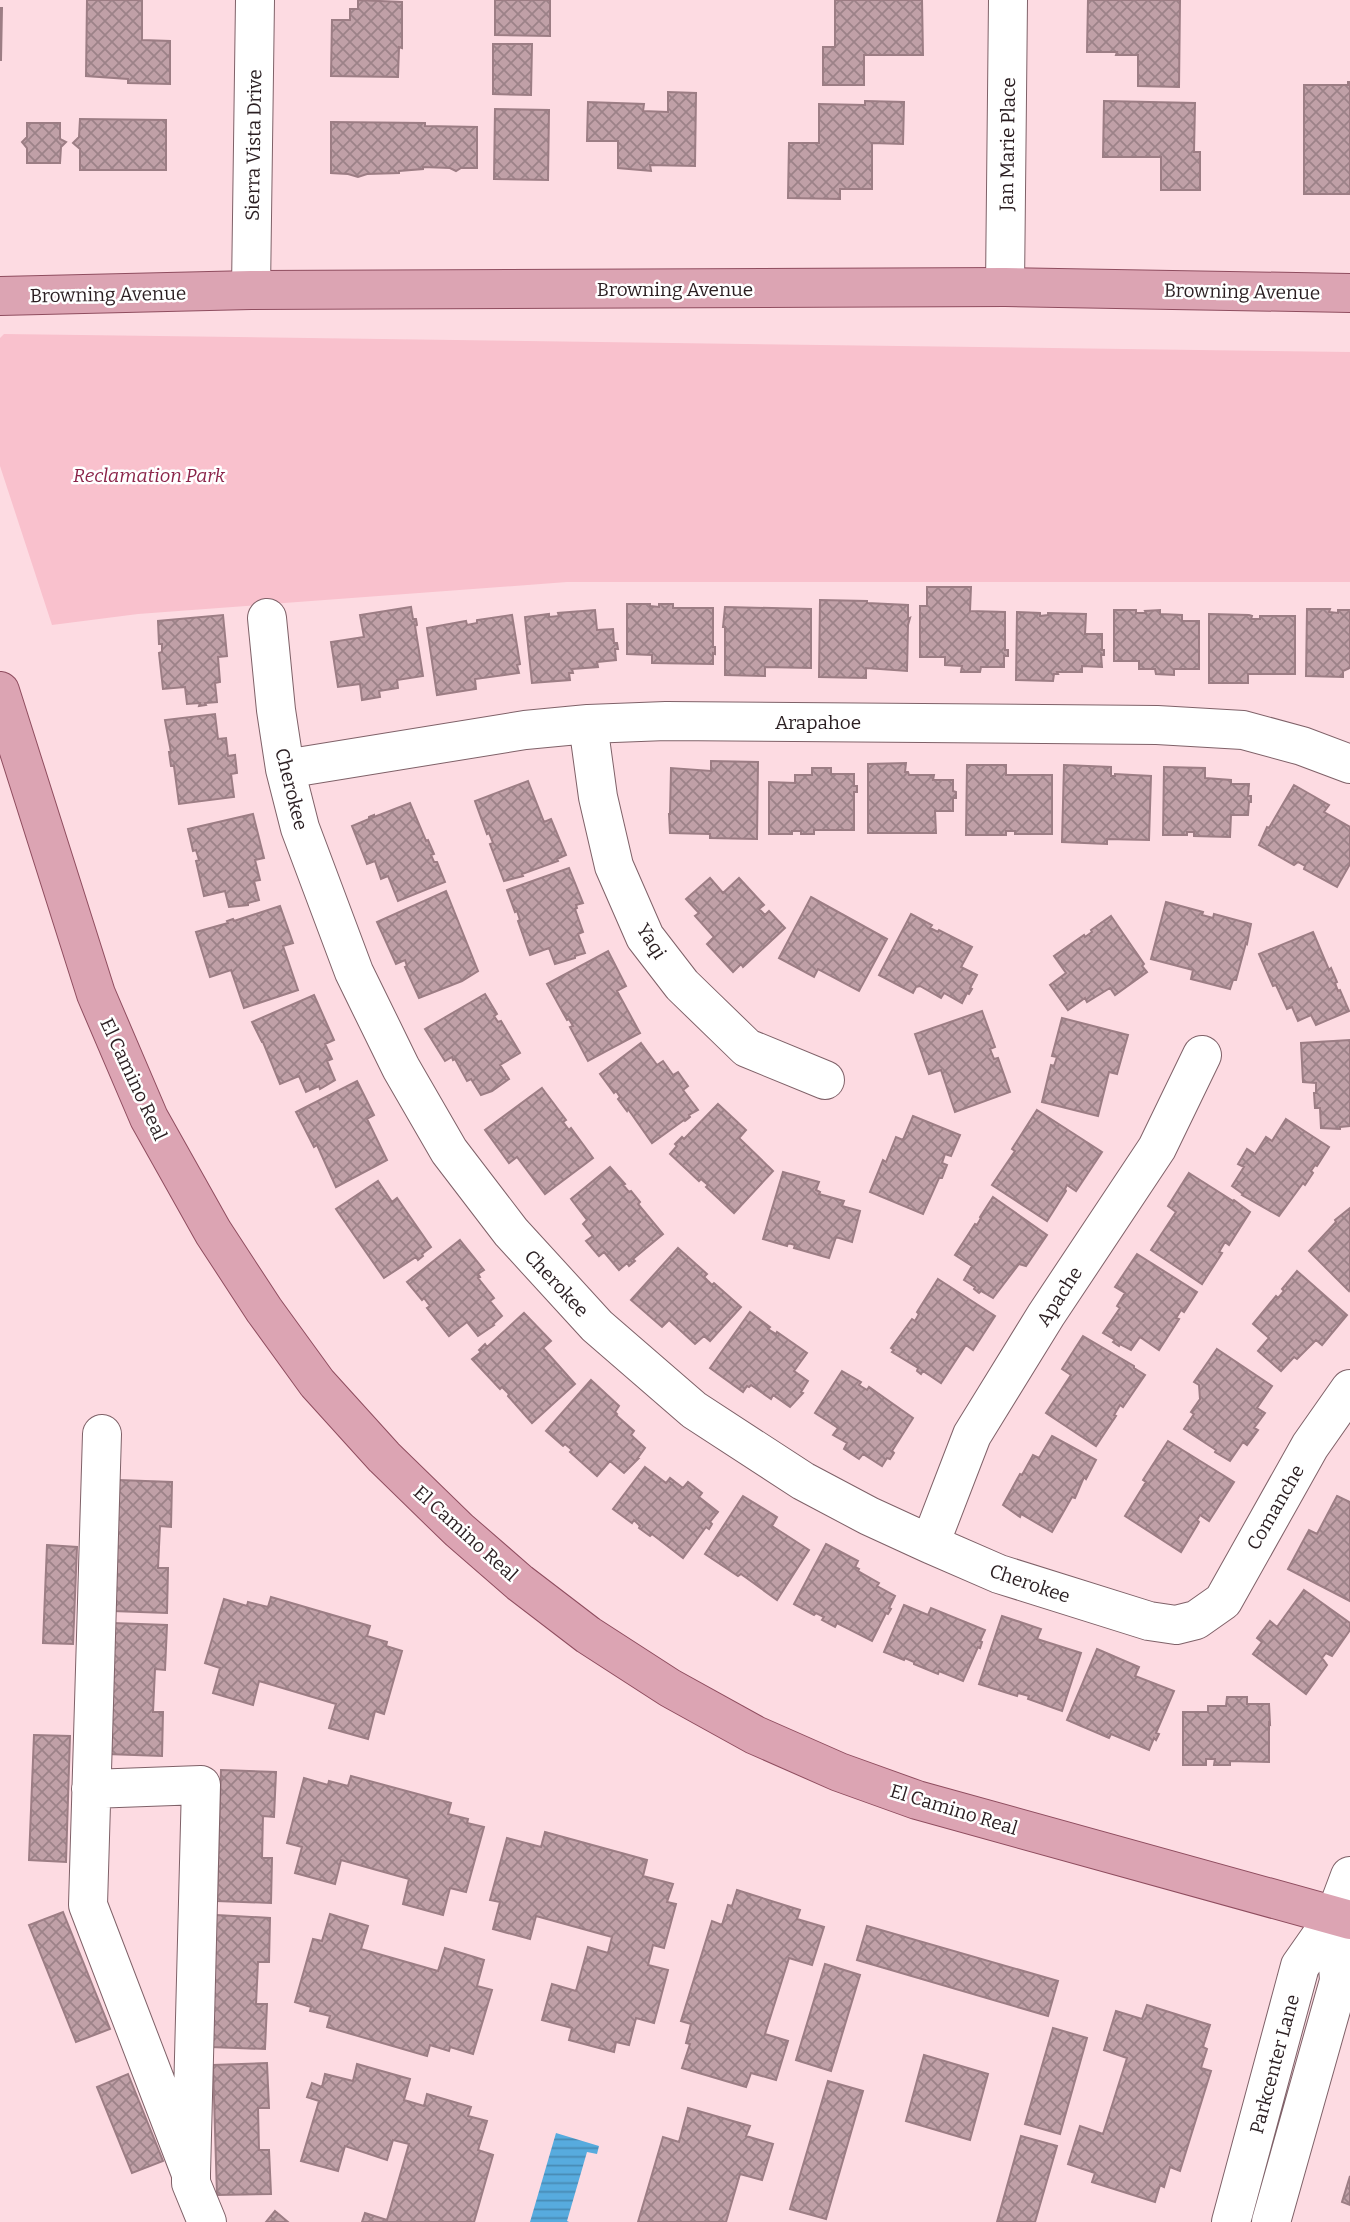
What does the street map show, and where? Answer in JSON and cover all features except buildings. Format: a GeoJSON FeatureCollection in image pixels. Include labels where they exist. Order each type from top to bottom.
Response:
{"type":"FeatureCollection","features":[{"type":"Feature","properties":{"kind":"main road","name":"Browning Avenue"},"geometry":{"type":"LineString","coordinates":[[0,296],[251,290],[1005,287],[1350,293]]}},
{"type":"Feature","properties":{"kind":"main road","name":"El Camino Real"},"geometry":{"type":"LineString","coordinates":[[0,691],[96,994],[149,1118],[213,1232],[264,1310],[317,1383],[384,1457],[459,1530],[520,1583],[588,1635],[670,1688],[755,1735],[839,1772],[929,1804],[1343,1918]]}},
{"type":"Feature","properties":{"kind":"street","name":"Sierra Vista Drive"},"geometry":{"type":"LineString","coordinates":[[251,290],[255,0]]}},
{"type":"Feature","properties":{"kind":"street","name":"Jan Marie Place"},"geometry":{"type":"LineString","coordinates":[[1005,287],[1008,0]]}},
{"type":"Feature","properties":{"kind":"street","name":"Cherokee"},"geometry":{"type":"LineString","coordinates":[[267,618],[285,769],[300,828],[354,972],[401,1068],[449,1151],[511,1232],[597,1326],[694,1410],[803,1480],[869,1516],[999,1574],[1149,1621],[1176,1625],[1196,1620]]}},
{"type":"Feature","properties":{"kind":"street","name":"Arapahoe"},"geometry":{"type":"LineString","coordinates":[[285,769],[525,730],[666,721],[1157,725],[1243,730],[1302,746],[1350,764]]}},
{"type":"Feature","properties":{"kind":"street","name":"Yaqi"},"geometry":{"type":"LineString","coordinates":[[588,724],[598,797],[614,866],[645,937],[682,985],[747,1048],[825,1080]]}},
{"type":"Feature","properties":{"kind":"street","name":"Apache"},"geometry":{"type":"LineString","coordinates":[[930,1544],[972,1435],[1046,1315],[1157,1148],[1202,1055]]}},
{"type":"Feature","properties":{"kind":"street","name":"Comanche"},"geometry":{"type":"LineString","coordinates":[[1196,1620],[1223,1601],[1310,1446],[1346,1403]]}},
{"type":"Feature","properties":{"kind":"street"},"geometry":{"type":"LineString","coordinates":[[102,1434],[88,1905],[191,2174]]}},
{"type":"Feature","properties":{"kind":"street"},"geometry":{"type":"LineString","coordinates":[[91,1789],[201,1785],[191,2183],[207,2222]]}},
{"type":"Feature","properties":{"kind":"street","name":"Parkcenter Lane"},"geometry":{"type":"LineString","coordinates":[[1271,2222],[1339,1980],[1343,1918],[1350,1876]]}},
{"type":"Feature","properties":{"kind":"street","name":"Parkcenter Lane"},"geometry":{"type":"LineString","coordinates":[[1231,2222],[1300,1966],[1343,1918]]}},
{"type":"Feature","properties":{"kind":"green space","name":"Reclamation Park"},"geometry":{"type":"Polygon","coordinates":[[[4,334],[1350,352],[1350,582],[567,582],[138,614],[52,625],[0,466],[0,338],[4,334]]]}},
{"type":"Feature","properties":{"kind":"water"},"geometry":{"type":"Polygon","coordinates":[[[556,2133],[599,2146],[597,2154],[587,2152],[567,2221],[569,2222],[530,2222],[556,2133]]]}}]}
